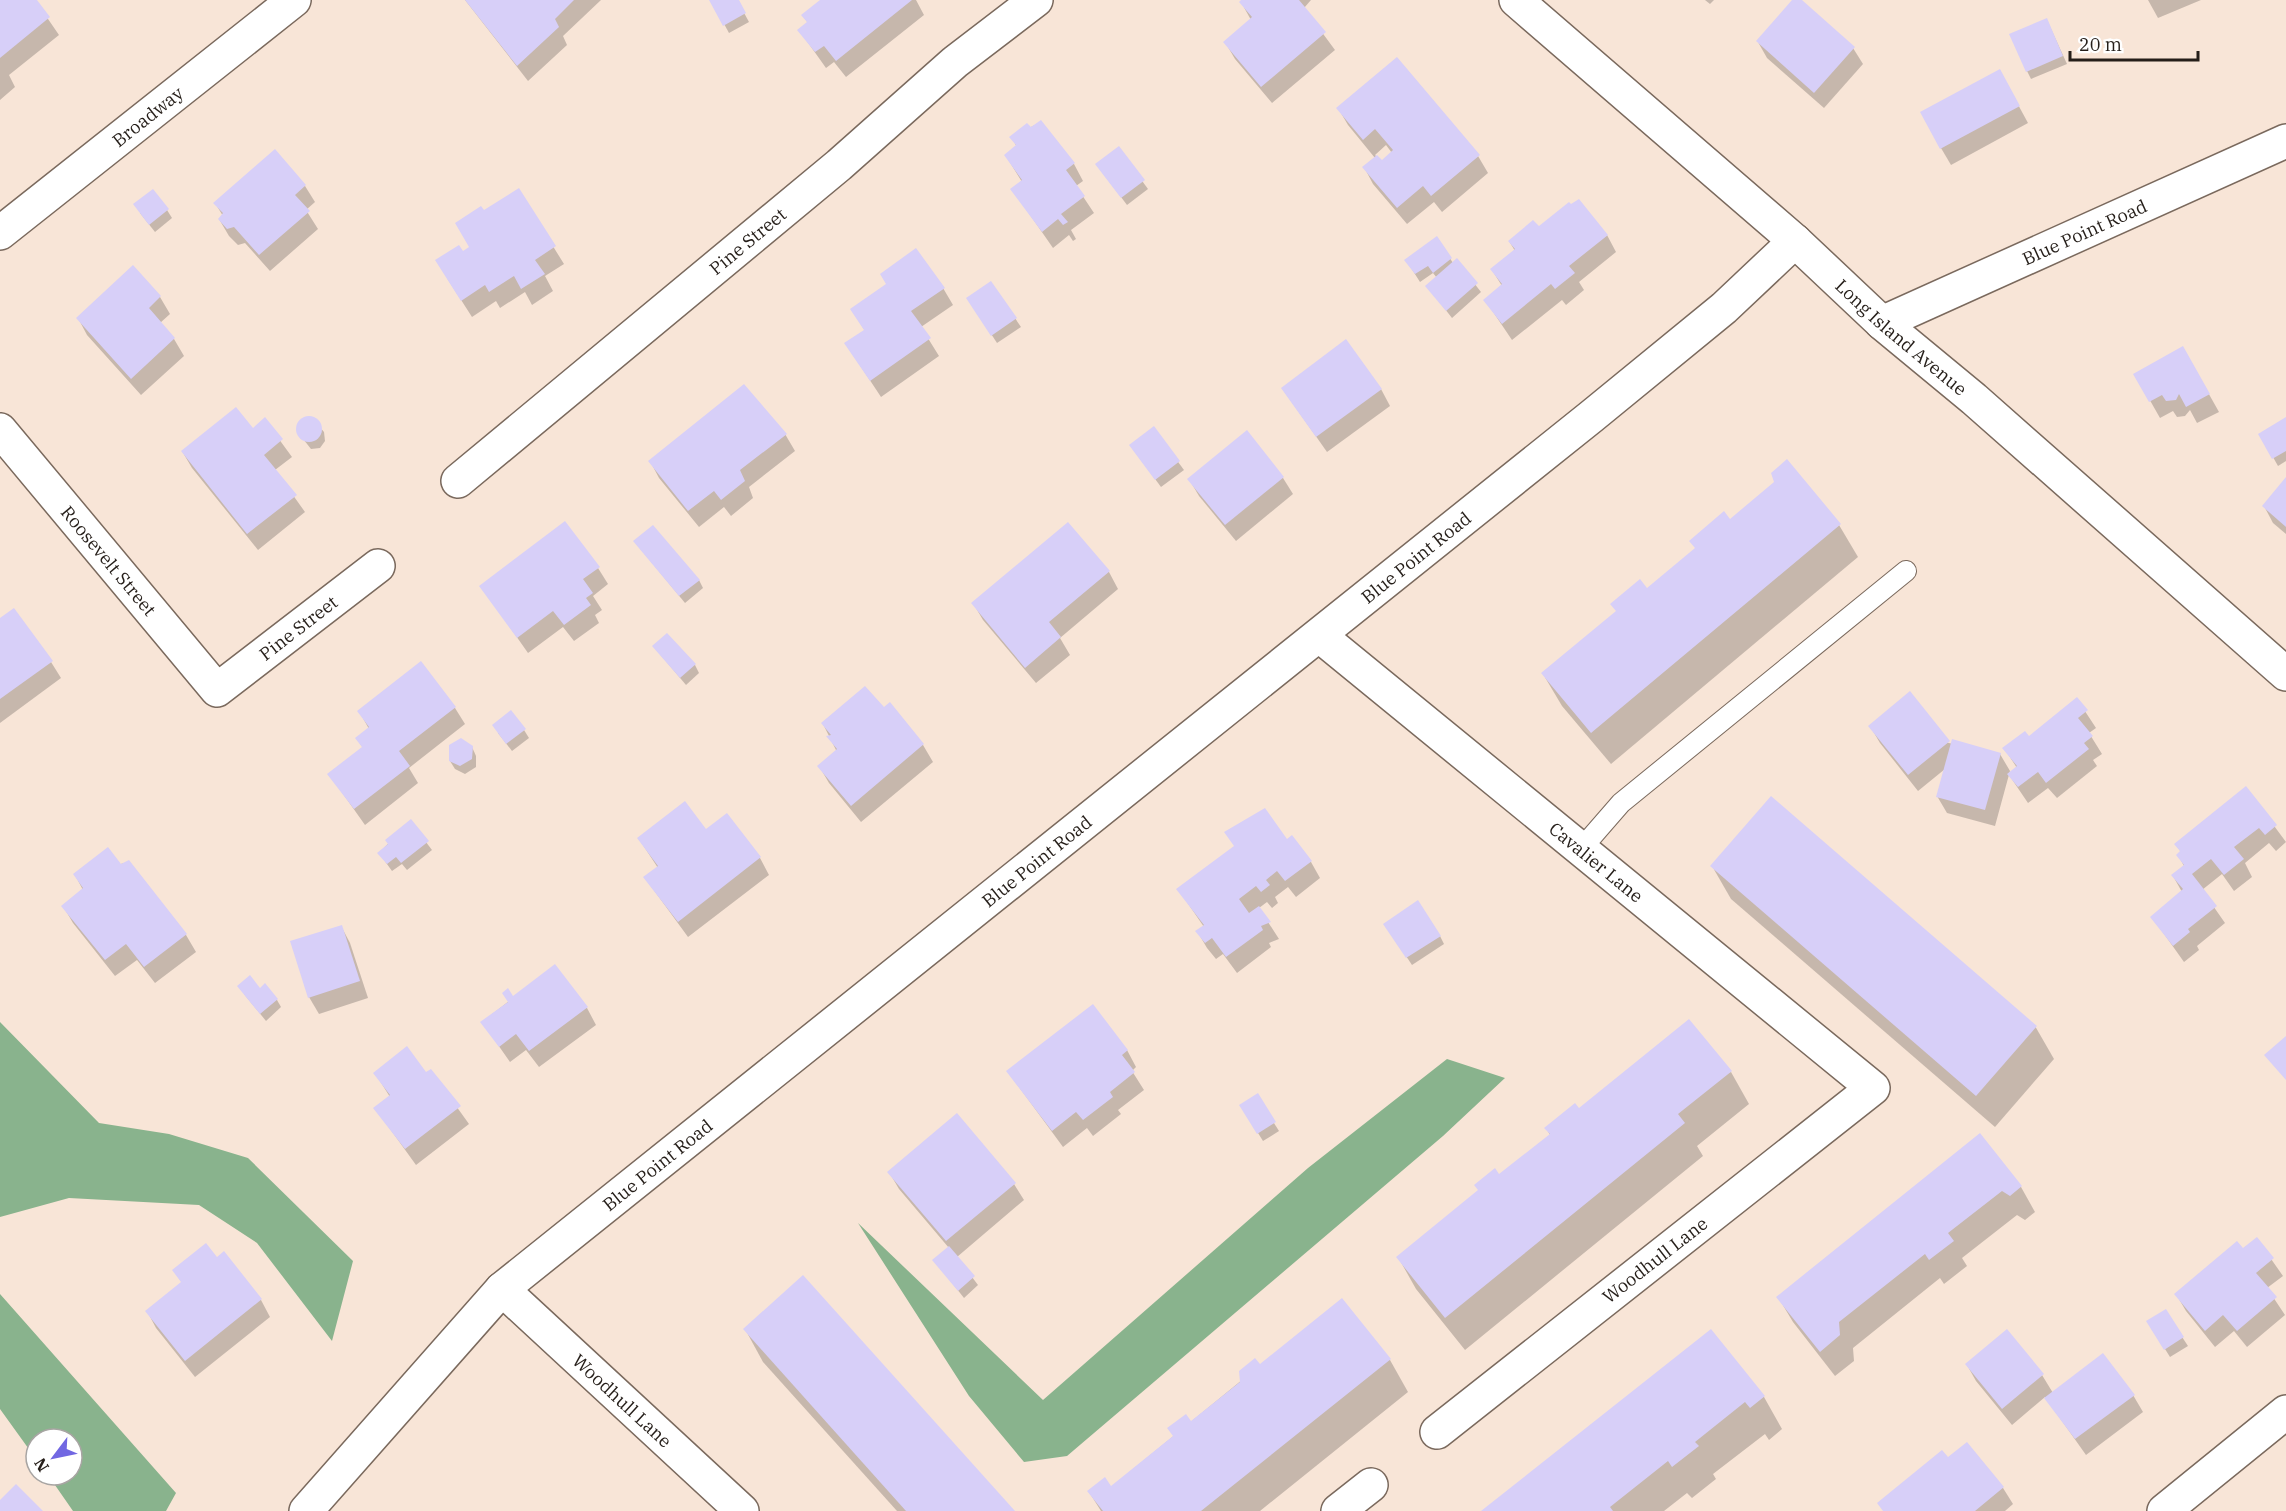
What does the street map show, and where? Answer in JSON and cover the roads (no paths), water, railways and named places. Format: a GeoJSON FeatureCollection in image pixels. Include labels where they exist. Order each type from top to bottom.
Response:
{"type":"FeatureCollection","features":[{"type":"Feature","properties":{"kind":"street","name":"Broadway"},"geometry":{"type":"LineString","coordinates":[[0,233],[294,0]]}},
{"type":"Feature","properties":{"kind":"street","name":"Pine Street"},"geometry":{"type":"LineString","coordinates":[[458,481],[839,165],[955,63],[1036,0]]}},
{"type":"Feature","properties":{"kind":"street","name":"Long Island Avenue"},"geometry":{"type":"LineString","coordinates":[[1516,0],[1795,241],[1882,323],[1974,399],[2286,674]]}},
{"type":"Feature","properties":{"kind":"street","name":"Blue Point Road"},"geometry":{"type":"LineString","coordinates":[[1882,323],[2286,141]]}},
{"type":"Feature","properties":{"kind":"street","name":"Blue Point Road"},"geometry":{"type":"LineString","coordinates":[[306,1511],[502,1289],[1320,636],[1724,308],[1795,241]]}},
{"type":"Feature","properties":{"kind":"street","name":"Roosevelt Street"},"geometry":{"type":"LineString","coordinates":[[0,430],[218,690]]}},
{"type":"Feature","properties":{"kind":"street","name":"Pine Street"},"geometry":{"type":"LineString","coordinates":[[218,690],[378,567]]}},
{"type":"Feature","properties":{"kind":"street","name":"Cavalier Lane"},"geometry":{"type":"LineString","coordinates":[[1320,636],[1873,1088]]}},
{"type":"Feature","properties":{"kind":"street","name":"Woodhull Lane"},"geometry":{"type":"LineString","coordinates":[[1437,1432],[1873,1088]]}},
{"type":"Feature","properties":{"kind":"street","name":"Woodhull Lane"},"geometry":{"type":"LineString","coordinates":[[502,1289],[741,1511]]}},
{"type":"Feature","properties":{"kind":"street"},"geometry":{"type":"LineString","coordinates":[[2164,1511],[2286,1412]]}},
{"type":"Feature","properties":{"kind":"street"},"geometry":{"type":"LineString","coordinates":[[1338,1511],[1371,1485]]}},
{"type":"Feature","properties":{"kind":"lane"},"geometry":{"type":"LineString","coordinates":[[1581,849],[1621,803],[1906,571]]}}]}
